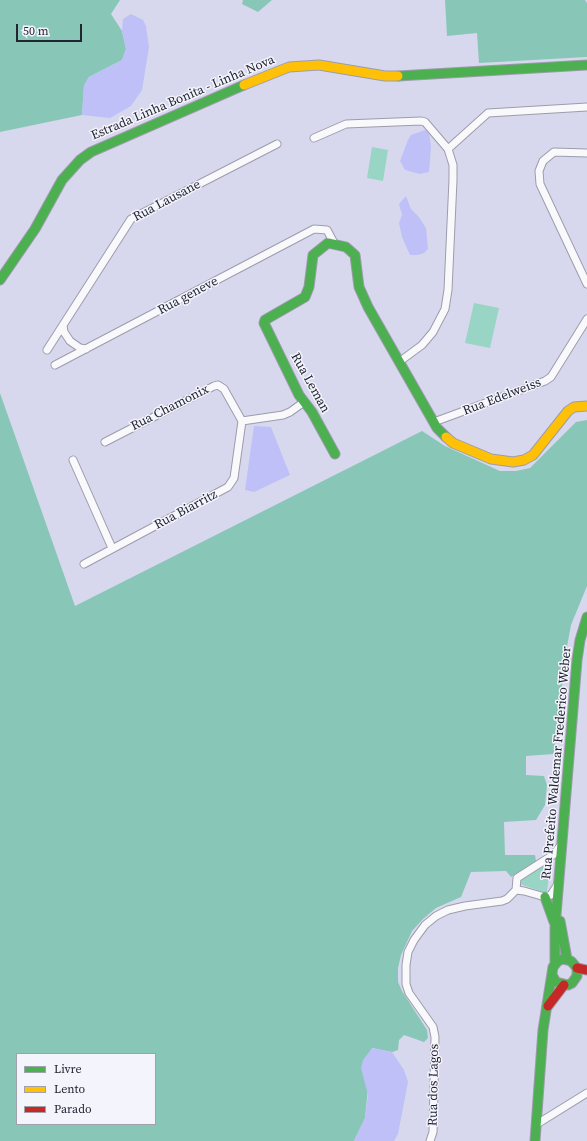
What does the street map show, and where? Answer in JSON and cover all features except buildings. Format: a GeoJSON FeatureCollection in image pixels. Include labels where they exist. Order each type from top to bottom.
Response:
{"type":"FeatureCollection","features":[{"type":"Feature","properties":{"kind":"street","name":"Estrada Linha Bonita - Linha Nova"},"geometry":{"type":"LineString","coordinates":[[0,280],[35,229],[62,180],[80,160],[91,152],[275,71],[289,67],[319,65],[385,76],[412,76],[587,65]]}},
{"type":"Feature","properties":{"kind":"street"},"geometry":{"type":"LineString","coordinates":[[448,149],[488,113],[587,107]]}},
{"type":"Feature","properties":{"kind":"street"},"geometry":{"type":"LineString","coordinates":[[314,138],[346,124],[422,121],[448,149],[452,165],[453,180],[448,290],[445,309],[433,332],[422,345],[399,362]]}},
{"type":"Feature","properties":{"kind":"street","name":"Rua Lausane"},"geometry":{"type":"LineString","coordinates":[[47,350],[131,219],[277,144]]}},
{"type":"Feature","properties":{"kind":"street"},"geometry":{"type":"LineString","coordinates":[[587,153],[554,152],[543,161],[539,172],[540,184],[587,284]]}},
{"type":"Feature","properties":{"kind":"street","name":"Rua geneve"},"geometry":{"type":"LineString","coordinates":[[55,365],[314,229],[322,228],[329,233],[334,243]]}},
{"type":"Feature","properties":{"kind":"street"},"geometry":{"type":"LineString","coordinates":[[334,243],[346,247],[355,255],[359,287],[363,296],[434,422],[444,436],[453,443],[491,459],[513,462],[524,460],[533,455],[568,411],[574,407],[587,406]]}},
{"type":"Feature","properties":{"kind":"street","name":"Rua Leman"},"geometry":{"type":"LineString","coordinates":[[334,243],[324,245],[313,255],[309,287],[305,297],[265,320],[264,323],[304,402],[312,412],[335,454]]}},
{"type":"Feature","properties":{"kind":"street","name":"Rua Edelweiss"},"geometry":{"type":"LineString","coordinates":[[434,422],[545,381],[551,377],[587,319]]}},
{"type":"Feature","properties":{"kind":"street"},"geometry":{"type":"LineString","coordinates":[[63,325],[64,332],[70,341],[80,348],[86,349]]}},
{"type":"Feature","properties":{"kind":"street","name":"Rua Chamonix"},"geometry":{"type":"LineString","coordinates":[[105,442],[214,386],[222,386],[242,421]]}},
{"type":"Feature","properties":{"kind":"street"},"geometry":{"type":"LineString","coordinates":[[242,421],[283,415],[304,402]]}},
{"type":"Feature","properties":{"kind":"street","name":"Rua Biarritz"},"geometry":{"type":"LineString","coordinates":[[84,564],[228,488],[234,478],[242,421]]}},
{"type":"Feature","properties":{"kind":"street"},"geometry":{"type":"LineString","coordinates":[[73,460],[112,548]]}},
{"type":"Feature","properties":{"kind":"street","name":"Rua Prefeito Waldemar Frederico Weber"},"geometry":{"type":"LineString","coordinates":[[555,963],[555,927],[558,911],[564,842],[577,660],[580,640],[587,618]]}},
{"type":"Feature","properties":{"kind":"street"},"geometry":{"type":"LineString","coordinates":[[560,883],[550,895],[545,897],[524,890],[516,890],[516,882],[518,878],[553,855],[564,842]]}},
{"type":"Feature","properties":{"kind":"street","name":"Rua dos Lagos"},"geometry":{"type":"LineString","coordinates":[[430,1141],[433,1132],[435,1037],[433,1027],[409,993],[406,984],[408,952],[414,940],[425,925],[436,916],[448,910],[465,906],[502,901],[507,899],[516,890]]}},
{"type":"Feature","properties":{"kind":"street"},"geometry":{"type":"LineString","coordinates":[[545,897],[552,913],[555,927]]}},
{"type":"Feature","properties":{"kind":"street","name":"Rua Prefeito Waldemar Frederico Weber"},"geometry":{"type":"LineString","coordinates":[[558,911],[567,959]]}},
{"type":"Feature","properties":{"kind":"street"},"geometry":{"type":"LineString","coordinates":[[535,1141],[544,1030],[555,963],[567,959],[571,961],[577,968],[578,972],[575,980]]}},
{"type":"Feature","properties":{"kind":"street"},"geometry":{"type":"LineString","coordinates":[[577,968],[587,970]]}},
{"type":"Feature","properties":{"kind":"street"},"geometry":{"type":"LineString","coordinates":[[552,976],[556,982],[564,985]]}},
{"type":"Feature","properties":{"kind":"street"},"geometry":{"type":"LineString","coordinates":[[548,1006],[564,985],[575,980],[587,979]]}},
{"type":"Feature","properties":{"kind":"street"},"geometry":{"type":"LineString","coordinates":[[537,1124],[587,1093]]}},
{"type":"Feature","properties":{"kind":"green space"},"geometry":{"type":"Polygon","coordinates":[[[0,0],[120,0],[111,14],[122,31],[126,49],[122,60],[89,77],[84,86],[82,115],[0,132],[0,0]]]}},
{"type":"Feature","properties":{"kind":"green space"},"geometry":{"type":"Polygon","coordinates":[[[243,0],[272,0],[258,12],[242,4],[243,0]]]}},
{"type":"Feature","properties":{"kind":"green space"},"geometry":{"type":"Polygon","coordinates":[[[445,0],[585,0],[587,3],[587,57],[479,63],[477,33],[447,36],[445,0]]]}},
{"type":"Feature","properties":{"kind":"green space"},"geometry":{"type":"Polygon","coordinates":[[[372,147],[388,150],[383,181],[367,178],[372,147]]]}},
{"type":"Feature","properties":{"kind":"green space"},"geometry":{"type":"Polygon","coordinates":[[[474,303],[499,308],[490,348],[465,343],[474,303]]]}},
{"type":"Feature","properties":{"kind":"green space"},"geometry":{"type":"Polygon","coordinates":[[[0,393],[75,606],[422,431],[445,446],[500,471],[516,471],[530,468],[576,422],[587,420],[587,586],[571,625],[566,652],[554,754],[526,756],[526,775],[544,776],[547,785],[545,805],[536,820],[504,822],[505,855],[535,855],[536,861],[511,877],[506,871],[471,872],[461,897],[436,908],[412,931],[401,955],[398,968],[398,982],[402,991],[427,1030],[428,1038],[424,1042],[404,1035],[399,1040],[398,1050],[392,1052],[372,1048],[365,1118],[354,1141],[0,1141],[0,393]]]}},
{"type":"Feature","properties":{"kind":"green space"},"geometry":{"type":"Polygon","coordinates":[[[544,865],[550,868],[547,891],[543,892],[520,884],[521,879],[544,865]]]}},
{"type":"Feature","properties":{"kind":"water"},"geometry":{"type":"Polygon","coordinates":[[[131,14],[143,20],[146,26],[149,47],[142,90],[131,106],[110,118],[82,115],[84,85],[89,77],[122,60],[126,49],[122,31],[123,19],[131,14]]]}},
{"type":"Feature","properties":{"kind":"water"},"geometry":{"type":"Polygon","coordinates":[[[425,130],[429,132],[431,147],[429,172],[420,174],[405,170],[400,161],[408,140],[411,135],[425,130]]]}},
{"type":"Feature","properties":{"kind":"water"},"geometry":{"type":"Polygon","coordinates":[[[406,196],[411,209],[426,228],[428,249],[424,253],[418,255],[410,255],[402,237],[399,223],[402,215],[399,204],[406,196]]]}},
{"type":"Feature","properties":{"kind":"water"},"geometry":{"type":"Polygon","coordinates":[[[254,426],[271,427],[290,475],[254,492],[245,490],[254,426]]]}},
{"type":"Feature","properties":{"kind":"water"},"geometry":{"type":"Polygon","coordinates":[[[372,1048],[392,1052],[404,1070],[408,1082],[398,1134],[394,1141],[354,1141],[365,1118],[368,1095],[361,1068],[363,1060],[372,1048]]]}},
{"type":"Feature","properties":{"kind":"traffic: fast"},"geometry":{"type":"LineString","coordinates":[[398,76],[587,65]]}},
{"type":"Feature","properties":{"kind":"traffic: fast"},"geometry":{"type":"LineString","coordinates":[[0,280],[35,229],[62,180],[80,160],[91,152],[244,85]]}},
{"type":"Feature","properties":{"kind":"traffic: fast"},"geometry":{"type":"LineString","coordinates":[[335,454],[312,412],[299,395],[264,323],[265,320],[305,297],[309,287],[313,255],[328,243],[346,247],[355,255],[359,287],[368,307],[437,428],[446,437]]}},
{"type":"Feature","properties":{"kind":"traffic: fast"},"geometry":{"type":"LineString","coordinates":[[555,963],[555,927],[577,660],[580,640],[587,617]]}},
{"type":"Feature","properties":{"kind":"traffic: fast"},"geometry":{"type":"LineString","coordinates":[[545,897],[554,922]]}},
{"type":"Feature","properties":{"kind":"traffic: fast"},"geometry":{"type":"LineString","coordinates":[[560,921],[567,959]]}},
{"type":"Feature","properties":{"kind":"traffic: fast"},"geometry":{"type":"LineString","coordinates":[[535,1141],[543,1030],[553,967],[558,961],[563,959],[571,961],[577,968],[577,976],[572,983],[568,985],[556,982],[552,975]]}},
{"type":"Feature","properties":{"kind":"traffic: slow"},"geometry":{"type":"LineString","coordinates":[[244,85],[289,67],[319,65],[385,76],[398,76]]}},
{"type":"Feature","properties":{"kind":"traffic: slow"},"geometry":{"type":"LineString","coordinates":[[446,437],[453,443],[491,459],[513,462],[524,460],[533,455],[568,411],[574,407],[587,406]]}},
{"type":"Feature","properties":{"kind":"traffic: jam"},"geometry":{"type":"LineString","coordinates":[[577,968],[587,970]]}},
{"type":"Feature","properties":{"kind":"traffic: jam"},"geometry":{"type":"LineString","coordinates":[[548,1006],[564,985]]}}]}
